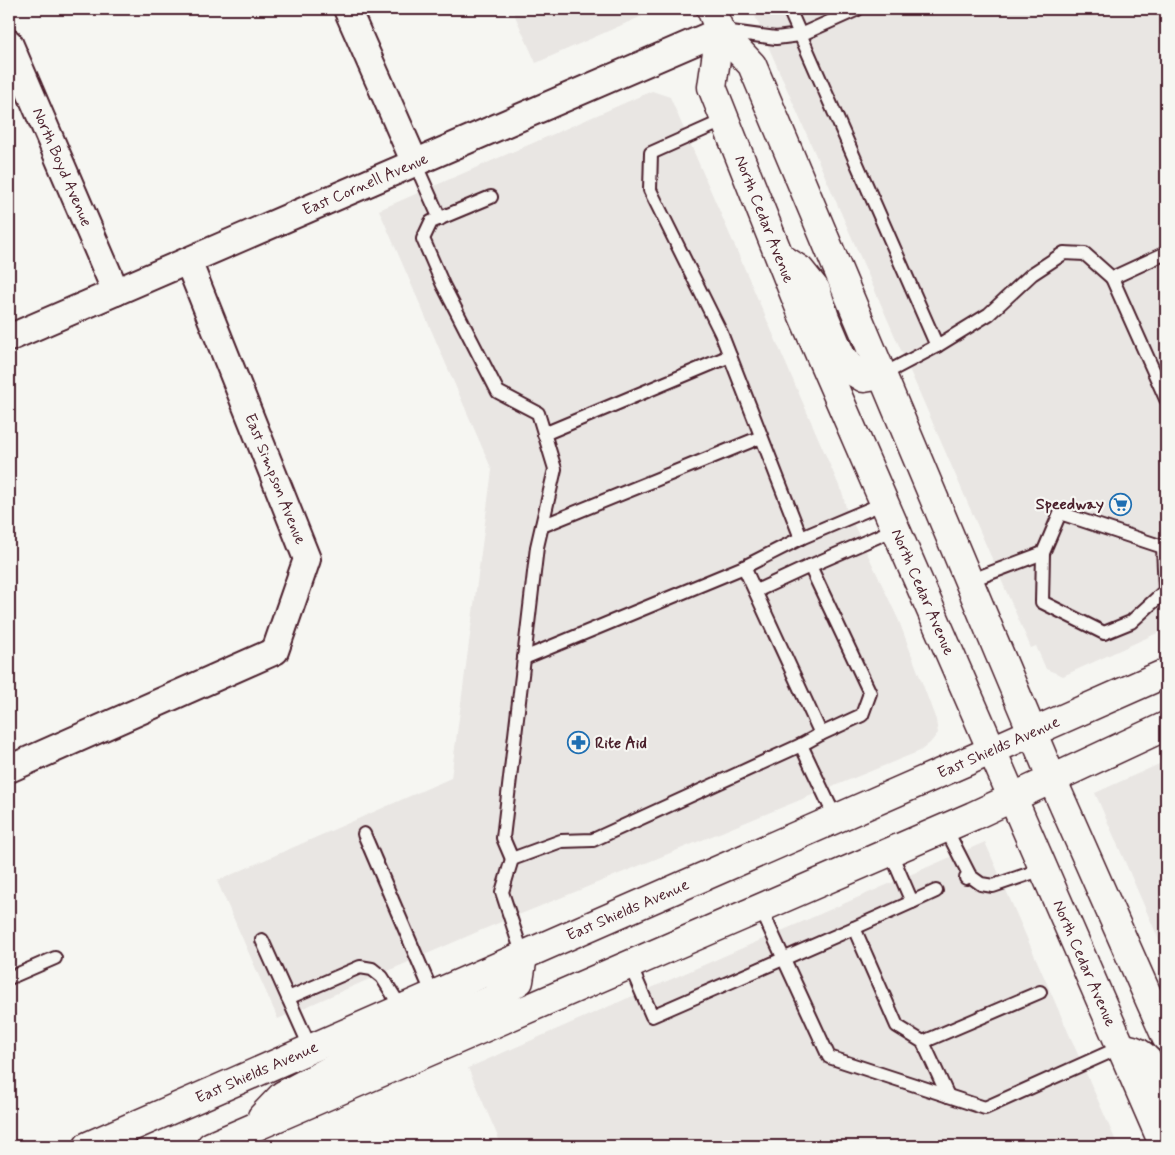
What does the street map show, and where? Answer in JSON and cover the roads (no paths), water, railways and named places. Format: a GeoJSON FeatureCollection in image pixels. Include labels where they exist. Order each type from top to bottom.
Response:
{"type":"FeatureCollection","features":[{"type":"Feature","properties":{"kind":"main road","name":"North Cedar Avenue"},"geometry":{"type":"LineString","coordinates":[[715,20],[712,87],[802,316],[1164,1146]]}},
{"type":"Feature","properties":{"kind":"main road"},"geometry":{"type":"LineString","coordinates":[[715,20],[752,65],[1052,779],[1165,1031]]}},
{"type":"Feature","properties":{"kind":"main road"},"geometry":{"type":"LineString","coordinates":[[779,257],[800,270],[816,290],[825,318],[841,356],[854,372],[864,378],[882,375]]}},
{"type":"Feature","properties":{"kind":"main road","name":"East Shields Avenue"},"geometry":{"type":"LineString","coordinates":[[88,1146],[991,751],[1166,672]]}},
{"type":"Feature","properties":{"kind":"main road"},"geometry":{"type":"LineString","coordinates":[[211,1146],[1012,798],[1166,726]]}},
{"type":"Feature","properties":{"kind":"main road"},"geometry":{"type":"LineString","coordinates":[[251,1129],[282,1095],[401,1036],[490,1000],[520,982],[524,956]]}},
{"type":"Feature","properties":{"kind":"main road"},"geometry":{"type":"LineString","coordinates":[[1121,1047],[1135,1050],[1147,1060],[1166,1096]]}},
{"type":"Feature","properties":{"kind":"street"},"geometry":{"type":"LineString","coordinates":[[346,9],[415,163]]}},
{"type":"Feature","properties":{"kind":"street","name":"East Cornell Avenue"},"geometry":{"type":"LineString","coordinates":[[9,338],[415,163],[715,20]]}},
{"type":"Feature","properties":{"kind":"street","name":"North Boyd Avenue"},"geometry":{"type":"LineString","coordinates":[[9,43],[116,292]]}},
{"type":"Feature","properties":{"kind":"street","name":"East Simpson Avenue"},"geometry":{"type":"LineString","coordinates":[[9,769],[275,651],[307,559],[188,261]]}},
{"type":"Feature","properties":{"kind":"lane"},"geometry":{"type":"LineString","coordinates":[[789,9],[937,346]]}},
{"type":"Feature","properties":{"kind":"lane"},"geometry":{"type":"LineString","coordinates":[[715,20],[776,38],[800,35],[858,9]]}},
{"type":"Feature","properties":{"kind":"lane"},"geometry":{"type":"LineString","coordinates":[[725,120],[652,153],[650,190],[730,356],[801,538]]}},
{"type":"Feature","properties":{"kind":"lane"},"geometry":{"type":"LineString","coordinates":[[415,163],[440,218]]}},
{"type":"Feature","properties":{"kind":"lane"},"geometry":{"type":"LineString","coordinates":[[491,197],[431,222],[423,239],[442,285],[498,392],[538,413],[555,470],[537,547],[503,838],[512,859],[502,892],[524,956]]}},
{"type":"Feature","properties":{"kind":"lane"},"geometry":{"type":"LineString","coordinates":[[882,375],[937,346],[989,314],[1032,274],[1064,253],[1085,254],[1112,278],[1166,399]]}},
{"type":"Feature","properties":{"kind":"lane"},"geometry":{"type":"LineString","coordinates":[[1112,278],[1166,253]]}},
{"type":"Feature","properties":{"kind":"lane"},"geometry":{"type":"LineString","coordinates":[[544,434],[730,356]]}},
{"type":"Feature","properties":{"kind":"lane"},"geometry":{"type":"LineString","coordinates":[[542,526],[762,437]]}},
{"type":"Feature","properties":{"kind":"lane"},"geometry":{"type":"LineString","coordinates":[[524,658],[761,559],[801,538],[884,503]]}},
{"type":"Feature","properties":{"kind":"lane"},"geometry":{"type":"LineString","coordinates":[[1060,513],[1162,547],[1166,591],[1131,622],[1104,633],[1042,602],[1043,553],[1060,513]]}},
{"type":"Feature","properties":{"kind":"lane"},"geometry":{"type":"LineString","coordinates":[[756,591],[895,529]]}},
{"type":"Feature","properties":{"kind":"lane"},"geometry":{"type":"LineString","coordinates":[[969,582],[1043,553]]}},
{"type":"Feature","properties":{"kind":"lane"},"geometry":{"type":"LineString","coordinates":[[744,566],[821,734]]}},
{"type":"Feature","properties":{"kind":"lane"},"geometry":{"type":"LineString","coordinates":[[512,859],[561,841],[594,840],[802,745],[862,715],[870,692],[810,566]]}},
{"type":"Feature","properties":{"kind":"lane"},"geometry":{"type":"LineString","coordinates":[[802,745],[836,819]]}},
{"type":"Feature","properties":{"kind":"lane"},"geometry":{"type":"LineString","coordinates":[[945,827],[968,877],[980,884],[993,886],[1043,869]]}},
{"type":"Feature","properties":{"kind":"lane"},"geometry":{"type":"LineString","coordinates":[[364,834],[434,995]]}},
{"type":"Feature","properties":{"kind":"lane"},"geometry":{"type":"LineString","coordinates":[[890,851],[912,902]]}},
{"type":"Feature","properties":{"kind":"lane"},"geometry":{"type":"LineString","coordinates":[[630,965],[652,1016],[936,891]]}},
{"type":"Feature","properties":{"kind":"lane"},"geometry":{"type":"LineString","coordinates":[[760,908],[829,1057],[985,1108],[1121,1047]]}},
{"type":"Feature","properties":{"kind":"lane"},"geometry":{"type":"LineString","coordinates":[[854,928],[897,1026],[923,1042],[948,1096]]}},
{"type":"Feature","properties":{"kind":"lane"},"geometry":{"type":"LineString","coordinates":[[262,940],[311,1049]]}},
{"type":"Feature","properties":{"kind":"lane"},"geometry":{"type":"LineString","coordinates":[[9,978],[55,958]]}},
{"type":"Feature","properties":{"kind":"lane"},"geometry":{"type":"LineString","coordinates":[[288,998],[360,967],[372,969],[382,976],[402,1009]]}},
{"type":"Feature","properties":{"kind":"lane"},"geometry":{"type":"LineString","coordinates":[[923,1042],[1040,992]]}},
{"type":"Feature","properties":{"kind":"place","name":"Speedway"},"geometry":{"type":"Point","coordinates":[1120,504]}},
{"type":"Feature","properties":{"kind":"place","name":"Rite Aid"},"geometry":{"type":"Point","coordinates":[579,743]}}]}
